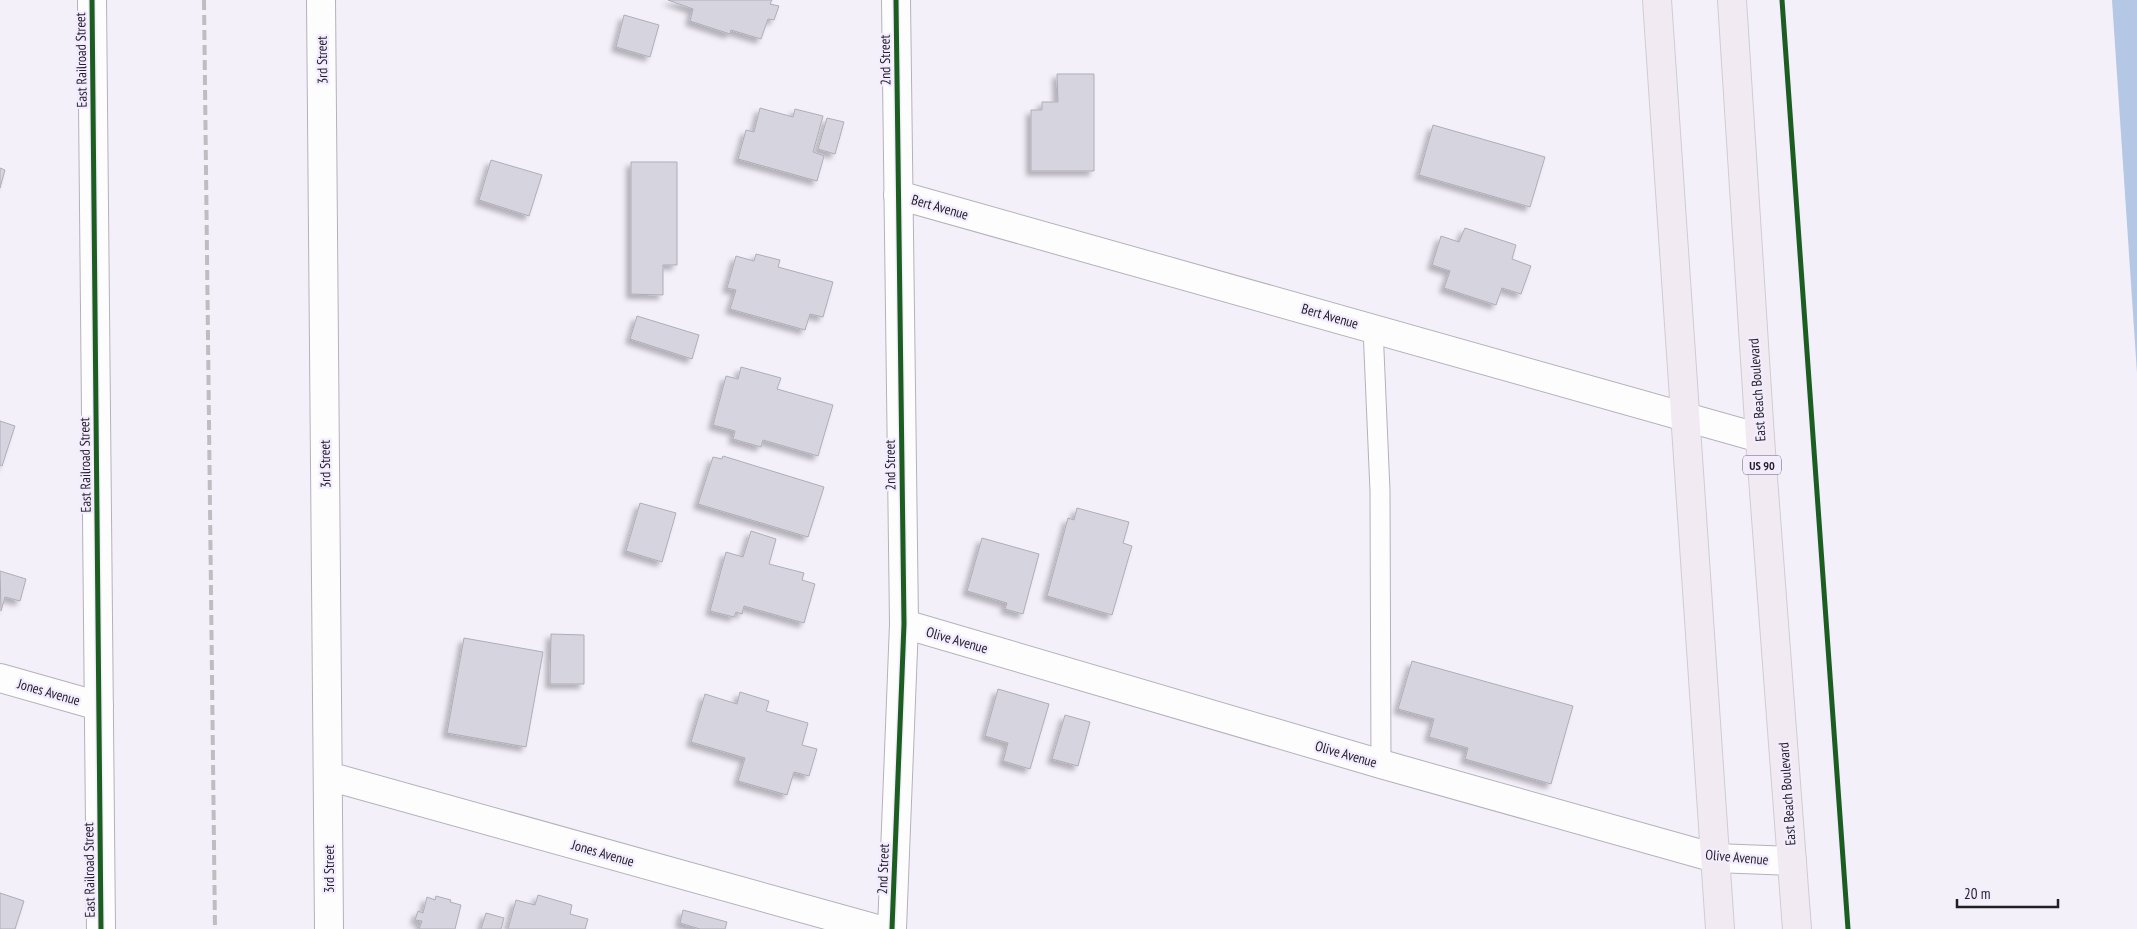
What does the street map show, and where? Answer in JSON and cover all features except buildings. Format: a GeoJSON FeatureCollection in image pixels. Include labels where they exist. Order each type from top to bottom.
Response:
{"type":"FeatureCollection","features":[{"type":"Feature","properties":{"kind":"main road"},"geometry":{"type":"LineString","coordinates":[[1657,0],[1720,929]]}},
{"type":"Feature","properties":{"kind":"main road","name":"East Beach Boulevard"},"geometry":{"type":"LineString","coordinates":[[1732,0],[1760,438],[1797,929]]}},
{"type":"Feature","properties":{"kind":"street","name":"East Railroad Street"},"geometry":{"type":"LineString","coordinates":[[92,0],[101,929]]}},
{"type":"Feature","properties":{"kind":"street","name":"3rd Street"},"geometry":{"type":"LineString","coordinates":[[321,0],[330,929]]}},
{"type":"Feature","properties":{"kind":"street","name":"2nd Street"},"geometry":{"type":"LineString","coordinates":[[892,929],[904,624],[896,0]]}},
{"type":"Feature","properties":{"kind":"street","name":"Bert Avenue"},"geometry":{"type":"LineString","coordinates":[[898,195],[1760,438]]}},
{"type":"Feature","properties":{"kind":"street","name":"Olive Avenue"},"geometry":{"type":"LineString","coordinates":[[904,624],[1381,764],[1715,858],[1792,861]]}},
{"type":"Feature","properties":{"kind":"street","name":"Jones Avenue"},"geometry":{"type":"LineString","coordinates":[[0,678],[99,706]]}},
{"type":"Feature","properties":{"kind":"street","name":"Jones Avenue"},"geometry":{"type":"LineString","coordinates":[[328,776],[877,929]]}},
{"type":"Feature","properties":{"kind":"lane"},"geometry":{"type":"LineString","coordinates":[[1373,328],[1380,491],[1381,764]]}},
{"type":"Feature","properties":{"kind":"water"},"geometry":{"type":"Polygon","coordinates":[[[2112,0],[2137,0],[2137,373],[2112,0]]]}},
{"type":"Feature","properties":{"kind":"railway"},"geometry":{"type":"LineString","coordinates":[[204,0],[215,929]]}},
{"type":"Feature","properties":{"kind":"cycle path"},"geometry":{"type":"LineString","coordinates":[[92,0],[101,929]]}},
{"type":"Feature","properties":{"kind":"cycle path"},"geometry":{"type":"LineString","coordinates":[[892,929],[904,624],[896,0]]}},
{"type":"Feature","properties":{"kind":"cycle path"},"geometry":{"type":"LineString","coordinates":[[1782,0],[1848,929]]}}]}
